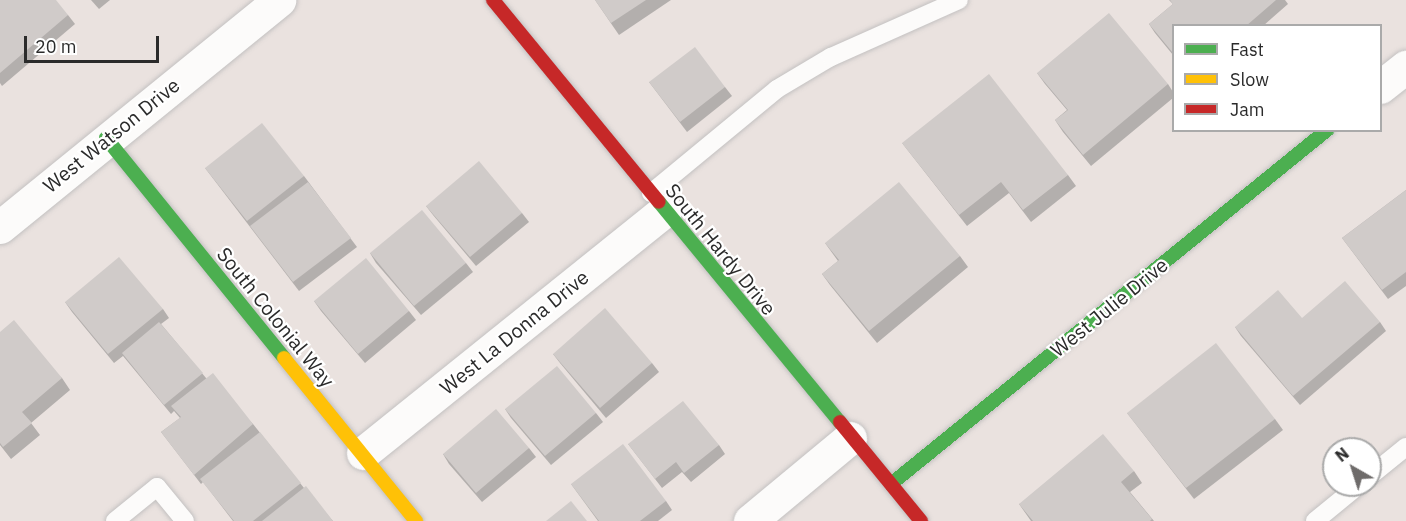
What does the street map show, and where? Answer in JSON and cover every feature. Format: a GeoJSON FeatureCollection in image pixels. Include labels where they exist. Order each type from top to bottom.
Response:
{"type":"FeatureCollection","features":[{"type":"Feature","properties":{"kind":"street","name":"West Watson Drive"},"geometry":{"type":"LineString","coordinates":[[0,227],[106,138],[279,0]]}},
{"type":"Feature","properties":{"kind":"street","name":"South Hardy Drive"},"geometry":{"type":"LineString","coordinates":[[493,0],[850,438],[921,521]]}},
{"type":"Feature","properties":{"kind":"street"},"geometry":{"type":"LineString","coordinates":[[1382,85],[1406,67]]}},
{"type":"Feature","properties":{"kind":"street","name":"West Julie Drive"},"geometry":{"type":"LineString","coordinates":[[891,484],[1325,132]]}},
{"type":"Feature","properties":{"kind":"street","name":"South Colonial Way"},"geometry":{"type":"LineString","coordinates":[[106,138],[416,521]]}},
{"type":"Feature","properties":{"kind":"street","name":"West La Donna Drive"},"geometry":{"type":"LineString","coordinates":[[363,453],[658,201]]}},
{"type":"Feature","properties":{"kind":"street"},"geometry":{"type":"LineString","coordinates":[[750,521],[850,438]]}},
{"type":"Feature","properties":{"kind":"lane"},"geometry":{"type":"LineString","coordinates":[[658,201],[777,89],[831,57],[959,0]]}},
{"type":"Feature","properties":{"kind":"lane"},"geometry":{"type":"LineString","coordinates":[[1382,466],[1406,447]]}},
{"type":"Feature","properties":{"kind":"lane"},"geometry":{"type":"LineString","coordinates":[[115,521],[157,487],[185,521]]}},
{"type":"Feature","properties":{"kind":"lane"},"geometry":{"type":"LineString","coordinates":[[1315,521],[1344,497]]}},
{"type":"Feature","properties":{"kind":"building"},"geometry":{"type":"Polygon","coordinates":[[[0,0],[56,0],[68,15],[0,73],[0,0]]]}},
{"type":"Feature","properties":{"kind":"building"},"geometry":{"type":"Polygon","coordinates":[[[595,0],[646,0],[611,23],[595,0]]]}},
{"type":"Feature","properties":{"kind":"building"},"geometry":{"type":"Polygon","coordinates":[[[1170,0],[1276,0],[1248,24],[1172,24],[1172,52],[1149,24],[1173,4],[1170,0]]]}},
{"type":"Feature","properties":{"kind":"building"},"geometry":{"type":"Polygon","coordinates":[[[1109,13],[1168,84],[1083,155],[1055,120],[1068,110],[1037,73],[1109,13]]]}},
{"type":"Feature","properties":{"kind":"building"},"geometry":{"type":"Polygon","coordinates":[[[695,47],[725,87],[680,122],[649,82],[695,47]]]}},
{"type":"Feature","properties":{"kind":"building"},"geometry":{"type":"Polygon","coordinates":[[[989,74],[1068,175],[1023,210],[1001,182],[959,215],[902,143],[989,74]]]}},
{"type":"Feature","properties":{"kind":"building"},"geometry":{"type":"Polygon","coordinates":[[[262,123],[304,176],[247,221],[205,168],[262,123]]]}},
{"type":"Feature","properties":{"kind":"building"},"geometry":{"type":"Polygon","coordinates":[[[479,161],[522,213],[470,257],[426,206],[479,161]]]}},
{"type":"Feature","properties":{"kind":"building"},"geometry":{"type":"Polygon","coordinates":[[[308,182],[351,238],[293,282],[250,226],[308,182]]]}},
{"type":"Feature","properties":{"kind":"building"},"geometry":{"type":"Polygon","coordinates":[[[899,182],[960,256],[869,331],[822,274],[839,260],[825,243],[899,182]]]}},
{"type":"Feature","properties":{"kind":"building"},"geometry":{"type":"Polygon","coordinates":[[[1406,190],[1406,272],[1382,290],[1342,238],[1406,190]]]}},
{"type":"Feature","properties":{"kind":"building"},"geometry":{"type":"Polygon","coordinates":[[[422,210],[466,263],[414,306],[370,253],[422,210]]]}},
{"type":"Feature","properties":{"kind":"building"},"geometry":{"type":"Polygon","coordinates":[[[119,257],[163,309],[108,354],[65,302],[119,257]]]}},
{"type":"Feature","properties":{"kind":"building"},"geometry":{"type":"Polygon","coordinates":[[[366,258],[409,311],[358,354],[314,301],[366,258]]]}},
{"type":"Feature","properties":{"kind":"building"},"geometry":{"type":"Polygon","coordinates":[[[1345,281],[1380,322],[1293,396],[1235,327],[1278,290],[1302,318],[1345,281]]]}},
{"type":"Feature","properties":{"kind":"building"},"geometry":{"type":"Polygon","coordinates":[[[605,308],[652,363],[600,408],[553,354],[605,308]]]}},
{"type":"Feature","properties":{"kind":"building"},"geometry":{"type":"Polygon","coordinates":[[[14,320],[62,378],[22,412],[32,423],[3,447],[0,443],[0,332],[14,320]]]}},
{"type":"Feature","properties":{"kind":"building"},"geometry":{"type":"Polygon","coordinates":[[[159,322],[203,373],[164,405],[122,353],[159,322]]]}},
{"type":"Feature","properties":{"kind":"building"},"geometry":{"type":"Polygon","coordinates":[[[1216,343],[1275,419],[1186,488],[1127,413],[1216,343]]]}},
{"type":"Feature","properties":{"kind":"building"},"geometry":{"type":"Polygon","coordinates":[[[557,366],[596,413],[545,456],[505,409],[557,366]]]}},
{"type":"Feature","properties":{"kind":"building"},"geometry":{"type":"Polygon","coordinates":[[[213,373],[253,424],[194,475],[161,432],[181,417],[171,406],[213,373]]]}},
{"type":"Feature","properties":{"kind":"building"},"geometry":{"type":"Polygon","coordinates":[[[683,401],[719,445],[684,473],[676,462],[655,479],[628,444],[683,401]]]}},
{"type":"Feature","properties":{"kind":"building"},"geometry":{"type":"Polygon","coordinates":[[[496,409],[529,448],[476,493],[443,454],[496,409]]]}},
{"type":"Feature","properties":{"kind":"building"},"geometry":{"type":"Polygon","coordinates":[[[260,432],[301,483],[253,521],[234,521],[200,479],[260,432]]]}},
{"type":"Feature","properties":{"kind":"building"},"geometry":{"type":"Polygon","coordinates":[[[1103,434],[1134,471],[1121,482],[1152,519],[1150,521],[1033,521],[1019,504],[1103,434]]]}},
{"type":"Feature","properties":{"kind":"building"},"geometry":{"type":"Polygon","coordinates":[[[623,444],[666,501],[640,521],[599,521],[571,484],[623,444]]]}},
{"type":"Feature","properties":{"kind":"building"},"geometry":{"type":"Polygon","coordinates":[[[306,486],[333,521],[262,521],[306,486]]]}},
{"type":"Feature","properties":{"kind":"building"},"geometry":{"type":"Polygon","coordinates":[[[571,501],[587,521],[546,521],[571,501]]]}},
{"type":"Feature","properties":{"kind":"traffic: fast"},"geometry":{"type":"LineString","coordinates":[[891,484],[1325,132]]}},
{"type":"Feature","properties":{"kind":"traffic: fast"},"geometry":{"type":"LineString","coordinates":[[106,138],[284,358]]}},
{"type":"Feature","properties":{"kind":"traffic: fast"},"geometry":{"type":"LineString","coordinates":[[659,202],[840,422]]}},
{"type":"Feature","properties":{"kind":"traffic: slow"},"geometry":{"type":"LineString","coordinates":[[284,358],[416,521]]}},
{"type":"Feature","properties":{"kind":"traffic: jam"},"geometry":{"type":"LineString","coordinates":[[493,0],[659,202]]}},
{"type":"Feature","properties":{"kind":"traffic: jam"},"geometry":{"type":"LineString","coordinates":[[840,422],[921,521]]}}]}
